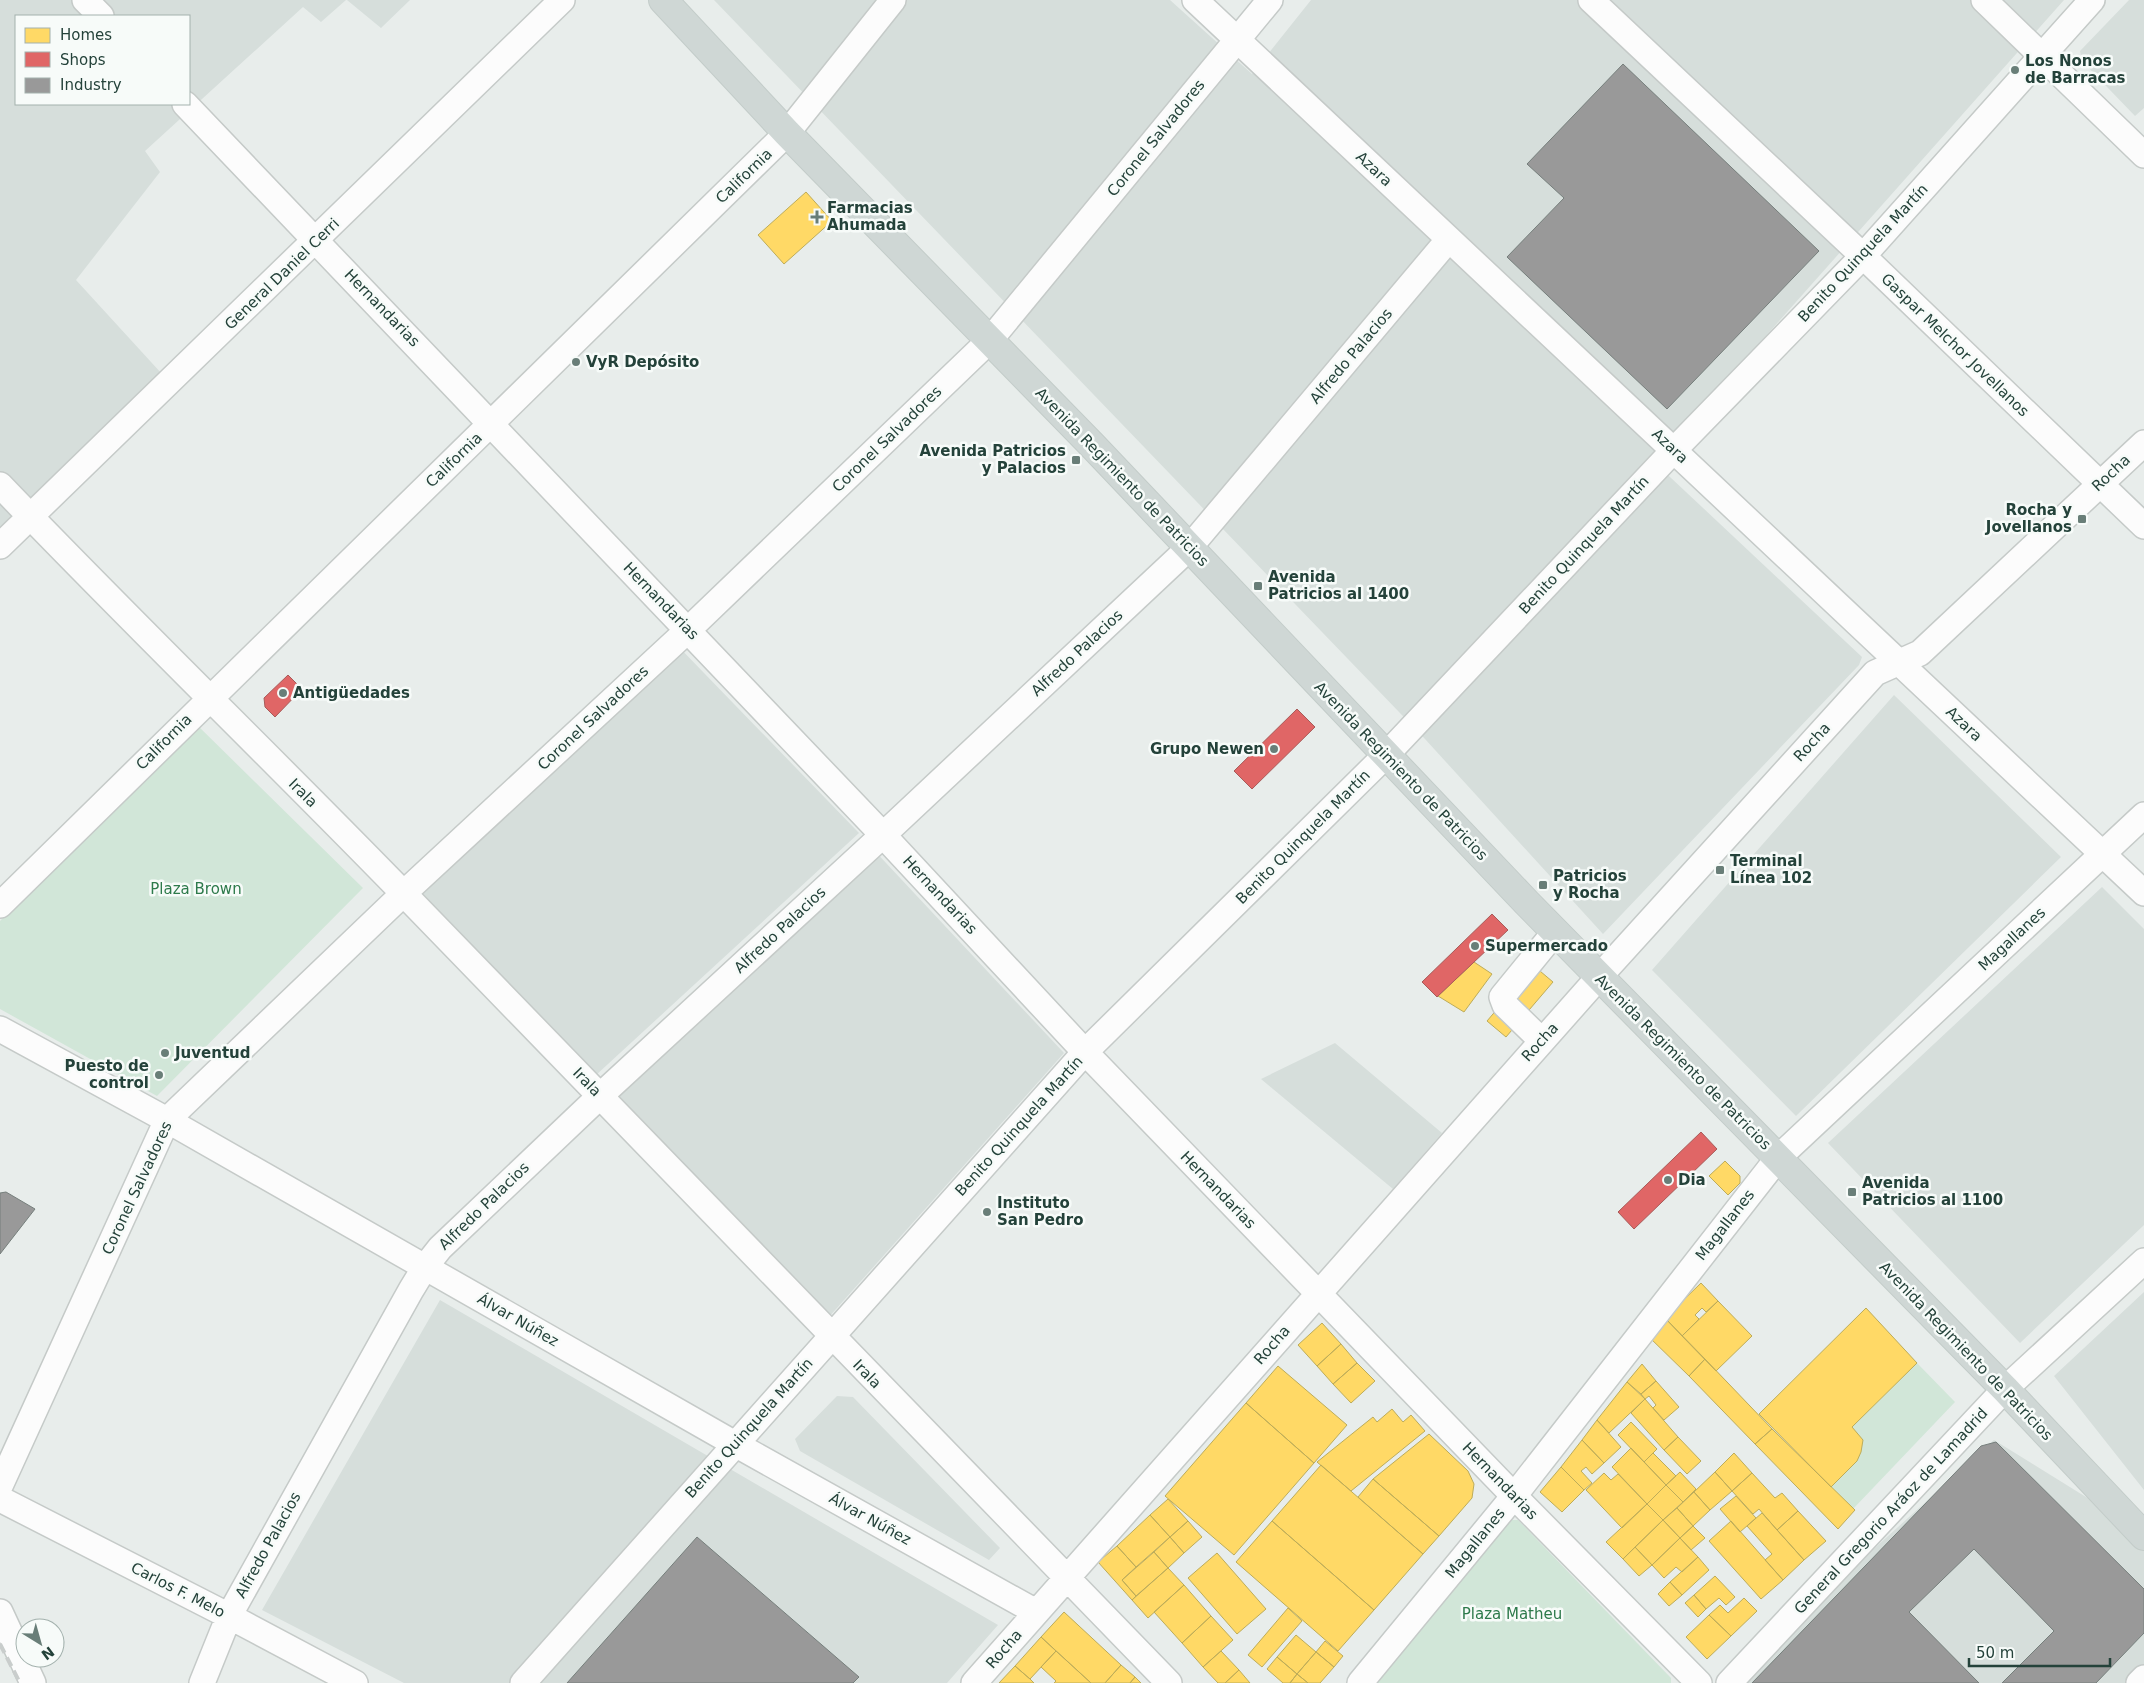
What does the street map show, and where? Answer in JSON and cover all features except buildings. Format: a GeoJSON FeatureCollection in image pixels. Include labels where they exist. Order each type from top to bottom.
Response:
{"type":"FeatureCollection","features":[{"type":"Feature","properties":{"kind":"main road","name":"Avenida Regimiento de Patricios"},"geometry":{"type":"LineString","coordinates":[[663,0],[787,133],[990,340],[1555,932],[2005,1390],[2144,1536]]}},
{"type":"Feature","properties":{"kind":"street"},"geometry":{"type":"LineString","coordinates":[[86,0],[100,15]]}},
{"type":"Feature","properties":{"kind":"street","name":"General Daniel Cerri"},"geometry":{"type":"LineString","coordinates":[[0,546],[562,0]]}},
{"type":"Feature","properties":{"kind":"street","name":"California"},"geometry":{"type":"LineString","coordinates":[[0,905],[787,133],[893,0]]}},
{"type":"Feature","properties":{"kind":"street","name":"Azara"},"geometry":{"type":"LineString","coordinates":[[1195,0],[2144,893]]}},
{"type":"Feature","properties":{"kind":"street","name":"Coronel Salvadores"},"geometry":{"type":"LineString","coordinates":[[0,1486],[167,1120],[404,893],[688,630],[990,340],[1270,0]]}},
{"type":"Feature","properties":{"kind":"street","name":"Gaspar Melchor Jovellanos"},"geometry":{"type":"LineString","coordinates":[[1591,0],[1863,256],[2144,526]]}},
{"type":"Feature","properties":{"kind":"street"},"geometry":{"type":"LineString","coordinates":[[1984,0],[2144,155]]}},
{"type":"Feature","properties":{"kind":"street","name":"Benito Quinquela Martín"},"geometry":{"type":"LineString","coordinates":[[523,1683],[1084,1052],[1386,755],[1674,450],[1863,256],[2092,0]]}},
{"type":"Feature","properties":{"kind":"street","name":"Hernandarias"},"geometry":{"type":"LineString","coordinates":[[186,105],[883,834],[1084,1052],[1514,1496],[1699,1683]]}},
{"type":"Feature","properties":{"kind":"street","name":"Alfredo Palacios"},"geometry":{"type":"LineString","coordinates":[[202,1683],[229,1616],[425,1267],[451,1236],[1188,548],[1449,239]]}},
{"type":"Feature","properties":{"kind":"street","name":"Rocha"},"geometry":{"type":"LineString","coordinates":[[974,1683],[1599,977],[1875,672],[1920,653],[2144,443]]}},
{"type":"Feature","properties":{"kind":"street","name":"Irala"},"geometry":{"type":"LineString","coordinates":[[0,485],[404,893],[1169,1683]]}},
{"type":"Feature","properties":{"kind":"street","name":"Magallanes"},"geometry":{"type":"LineString","coordinates":[[1360,1683],[1514,1496],[1778,1158],[2144,815]]}},
{"type":"Feature","properties":{"kind":"street"},"geometry":{"type":"LineString","coordinates":[[1542,1041],[1505,1005],[1502,997],[1555,932]]}},
{"type":"Feature","properties":{"kind":"street","name":"Álvar Núñez"},"geometry":{"type":"LineString","coordinates":[[0,1028],[167,1120],[735,1444],[1036,1612]]}},
{"type":"Feature","properties":{"kind":"street","name":"General Gregorio Aráoz de Lamadrid"},"geometry":{"type":"LineString","coordinates":[[1729,1683],[2005,1390],[2144,1261]]}},
{"type":"Feature","properties":{"kind":"street","name":"Carlos F. Melo"},"geometry":{"type":"LineString","coordinates":[[0,1499],[229,1616],[355,1683]]}},
{"type":"Feature","properties":{"kind":"street"},"geometry":{"type":"LineString","coordinates":[[0,1612],[33,1683]]}},
{"type":"Feature","properties":{"kind":"street"},"geometry":{"type":"LineString","coordinates":[[2139,1683],[2144,1678]]}},
{"type":"Feature","properties":{"kind":"shaded area"},"geometry":{"type":"Polygon","coordinates":[[[0,0],[346,0],[321,22],[303,7],[145,151],[160,172],[76,280],[162,374],[0,533],[0,0]]]}},
{"type":"Feature","properties":{"kind":"shaded area"},"geometry":{"type":"Polygon","coordinates":[[[347,0],[410,0],[381,28],[347,0]]]}},
{"type":"Feature","properties":{"kind":"shaded area"},"geometry":{"type":"Polygon","coordinates":[[[714,0],[1170,0],[1252,74],[1311,0],[2064,0],[1654,462],[1862,657],[1859,665],[1603,934],[1425,739],[714,0]]]}},
{"type":"Feature","properties":{"kind":"shaded area"},"geometry":{"type":"Polygon","coordinates":[[[2129,0],[2144,0],[2144,108],[2135,116],[2082,61],[2080,51],[2129,0]]]}},
{"type":"Feature","properties":{"kind":"shaded area"},"geometry":{"type":"Polygon","coordinates":[[[675,643],[859,833],[595,1076],[415,889],[675,643]]]}},
{"type":"Feature","properties":{"kind":"shaded area"},"geometry":{"type":"Polygon","coordinates":[[[1894,695],[2061,857],[1796,1116],[1652,970],[1894,695]]]}},
{"type":"Feature","properties":{"kind":"shaded area"},"geometry":{"type":"Polygon","coordinates":[[[872,848],[1064,1053],[828,1318],[615,1092],[872,848]]]}},
{"type":"Feature","properties":{"kind":"shaded area"},"geometry":{"type":"Polygon","coordinates":[[[2102,887],[2144,929],[2144,1225],[2020,1343],[1828,1143],[2102,887]]]}},
{"type":"Feature","properties":{"kind":"shaded area"},"geometry":{"type":"Polygon","coordinates":[[[1335,1043],[1442,1133],[1393,1189],[1261,1079],[1335,1043]]]}},
{"type":"Feature","properties":{"kind":"shaded area"},"geometry":{"type":"Polygon","coordinates":[[[2144,1292],[2144,1490],[2054,1376],[2144,1292]]]}},
{"type":"Feature","properties":{"kind":"shaded area"},"geometry":{"type":"Polygon","coordinates":[[[440,1300],[998,1625],[947,1683],[404,1683],[262,1610],[440,1300]]]}},
{"type":"Feature","properties":{"kind":"shaded area"},"geometry":{"type":"Polygon","coordinates":[[[837,1396],[853,1397],[1000,1548],[989,1560],[800,1451],[795,1439],[837,1396]]]}},
{"type":"Feature","properties":{"kind":"shaded area"},"geometry":{"type":"Polygon","coordinates":[[[1994,1440],[2144,1533],[2144,1683],[1726,1683],[1994,1440]]]}},
{"type":"Feature","properties":{"kind":"green space","name":"Plaza Brown"},"geometry":{"type":"Polygon","coordinates":[[[195,723],[363,888],[157,1096],[0,1009],[0,921],[195,723]]]}},
{"type":"Feature","properties":{"kind":"green space"},"geometry":{"type":"Polygon","coordinates":[[[1917,1363],[1955,1402],[1853,1509],[1831,1487],[1857,1461],[1860,1452],[1852,1427],[1917,1363]]]}},
{"type":"Feature","properties":{"kind":"green space","name":"Plaza Matheu"},"geometry":{"type":"Polygon","coordinates":[[[1500,1520],[1518,1520],[1671,1678],[1671,1683],[1366,1683],[1500,1520]]]}},
{"type":"Feature","properties":{"kind":"railway"},"geometry":{"type":"LineString","coordinates":[[0,1644],[20,1683]]}},
{"type":"Feature","properties":{"kind":"place","name":"Los Nonos de Barracas"},"geometry":{"type":"Point","coordinates":[2015,70]}},
{"type":"Feature","properties":{"kind":"place","name":"Farmacias Ahumada"},"geometry":{"type":"Point","coordinates":[817,217]}},
{"type":"Feature","properties":{"kind":"place","name":"VyR Depósito"},"geometry":{"type":"Point","coordinates":[576,362]}},
{"type":"Feature","properties":{"kind":"place","name":"Avenida Patricios y Palacios"},"geometry":{"type":"Point","coordinates":[1076,460]}},
{"type":"Feature","properties":{"kind":"place","name":"Rocha y Jovellanos"},"geometry":{"type":"Point","coordinates":[2082,519]}},
{"type":"Feature","properties":{"kind":"place","name":"Avenida Patricios al 1400"},"geometry":{"type":"Point","coordinates":[1258,586]}},
{"type":"Feature","properties":{"kind":"place","name":"Antigüedades"},"geometry":{"type":"Point","coordinates":[283,693]}},
{"type":"Feature","properties":{"kind":"place","name":"Grupo Newen"},"geometry":{"type":"Point","coordinates":[1274,749]}},
{"type":"Feature","properties":{"kind":"place","name":"Terminal Línea 102"},"geometry":{"type":"Point","coordinates":[1720,870]}},
{"type":"Feature","properties":{"kind":"place","name":"Patricios y Rocha"},"geometry":{"type":"Point","coordinates":[1543,885]}},
{"type":"Feature","properties":{"kind":"place","name":"Supermercado"},"geometry":{"type":"Point","coordinates":[1475,946]}},
{"type":"Feature","properties":{"kind":"place","name":"Juventud"},"geometry":{"type":"Point","coordinates":[165,1053]}},
{"type":"Feature","properties":{"kind":"place","name":"Puesto de control"},"geometry":{"type":"Point","coordinates":[159,1075]}},
{"type":"Feature","properties":{"kind":"place","name":"Dia"},"geometry":{"type":"Point","coordinates":[1668,1180]}},
{"type":"Feature","properties":{"kind":"place","name":"Avenida Patricios al 1100"},"geometry":{"type":"Point","coordinates":[1852,1192]}},
{"type":"Feature","properties":{"kind":"place","name":"Instituto San Pedro"},"geometry":{"type":"Point","coordinates":[987,1212]}}]}
